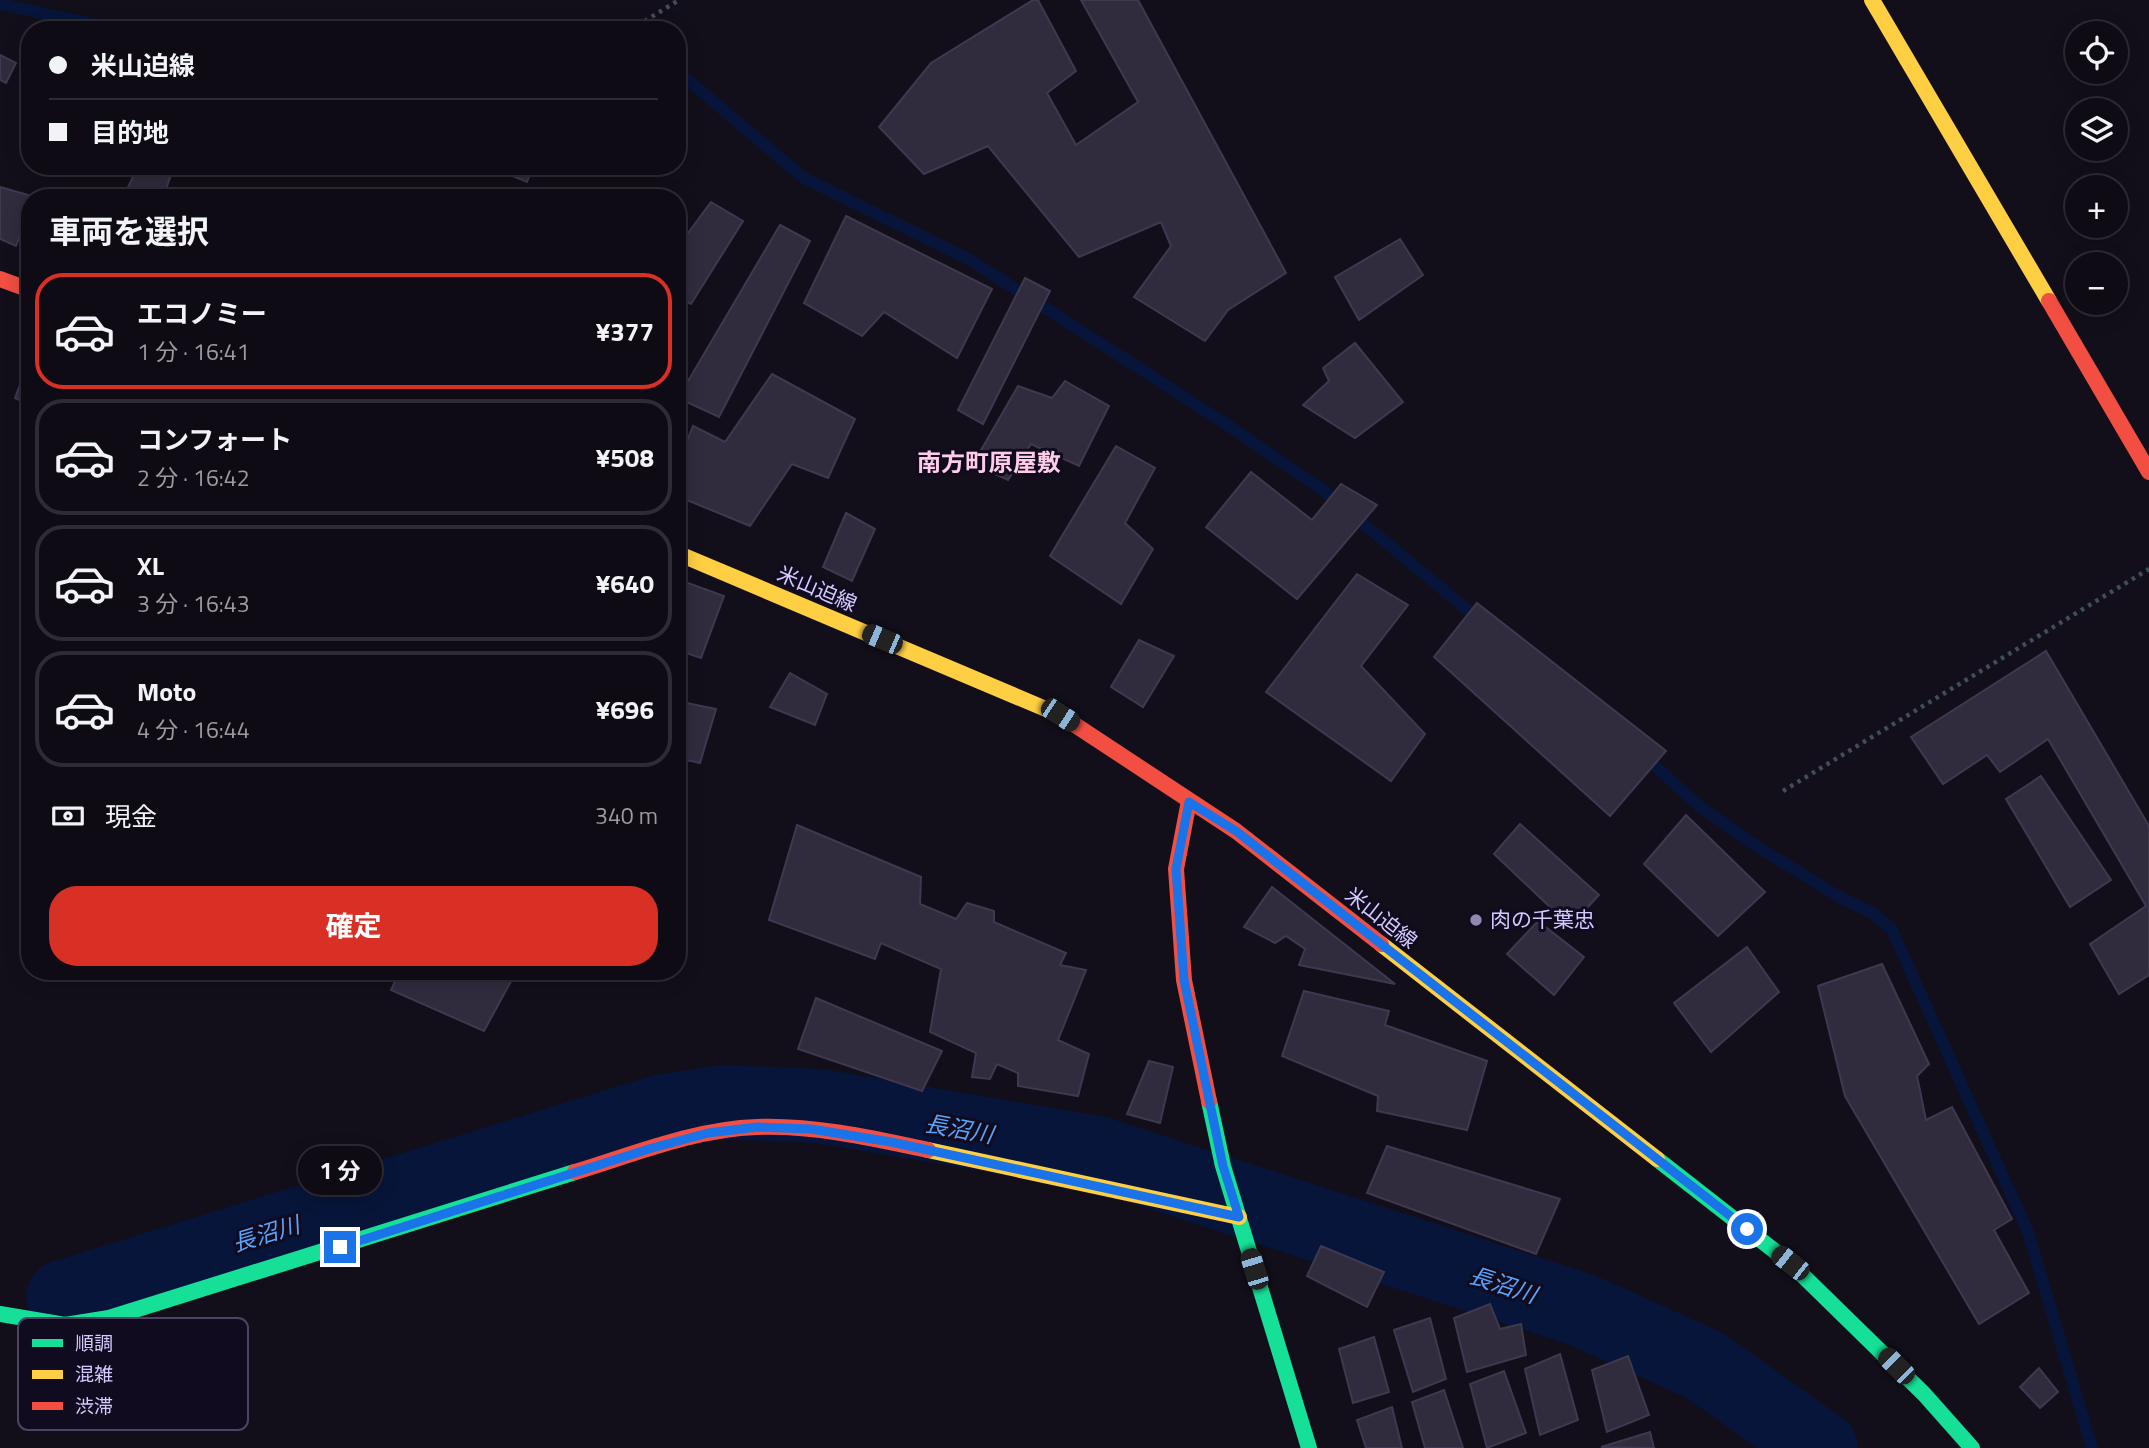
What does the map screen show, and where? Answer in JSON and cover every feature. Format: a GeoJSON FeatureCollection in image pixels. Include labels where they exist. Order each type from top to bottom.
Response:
{"type":"FeatureCollection","features":[{"type":"Feature","properties":{"kind":"street"},"geometry":{"type":"LineString","coordinates":[[1872,0],[2149,472]]}},
{"type":"Feature","properties":{"kind":"street"},"geometry":{"type":"LineString","coordinates":[[0,279],[21,287]]}},
{"type":"Feature","properties":{"kind":"street","name":"米山迫線"},"geometry":{"type":"LineString","coordinates":[[686,557],[1060,715],[1236,831],[1790,1263],[1924,1394],[1972,1448]]}},
{"type":"Feature","properties":{"kind":"street"},"geometry":{"type":"LineString","coordinates":[[1189,802],[1176,869],[1184,980],[1223,1166],[1309,1448]]}},
{"type":"Feature","properties":{"kind":"street"},"geometry":{"type":"LineString","coordinates":[[109,1318],[652,1148],[708,1133],[757,1127],[811,1129],[891,1142],[1237,1213]]}},
{"type":"Feature","properties":{"kind":"street"},"geometry":{"type":"LineString","coordinates":[[0,1314],[24,1318]]}},
{"type":"Feature","properties":{"kind":"path"},"geometry":{"type":"LineString","coordinates":[[645,21],[680,0]]}},
{"type":"Feature","properties":{"kind":"path"},"geometry":{"type":"LineString","coordinates":[[1783,791],[2149,569]]}},
{"type":"Feature","properties":{"kind":"building"},"geometry":{"type":"Polygon","coordinates":[[[1033,0],[1038,0],[1076,71],[1047,93],[1076,145],[1138,102],[1081,0],[1138,0],[1286,273],[1228,310],[1205,341],[1134,297],[1171,246],[1161,222],[1079,257],[988,146],[924,174],[879,127],[931,63],[1033,0]]]}},
{"type":"Feature","properties":{"kind":"building"},"geometry":{"type":"Polygon","coordinates":[[[0,55],[16,63],[6,83],[0,80],[0,55]]]}},
{"type":"Feature","properties":{"kind":"building"},"geometry":{"type":"Polygon","coordinates":[[[134,175],[171,175],[166,189],[127,189],[134,175]]]}},
{"type":"Feature","properties":{"kind":"building"},"geometry":{"type":"Polygon","coordinates":[[[510,175],[530,175],[527,182],[510,175]]]}},
{"type":"Feature","properties":{"kind":"building"},"geometry":{"type":"Polygon","coordinates":[[[0,187],[21,193],[21,234],[16,246],[0,239],[0,187]]]}},
{"type":"Feature","properties":{"kind":"building"},"geometry":{"type":"Polygon","coordinates":[[[711,202],[743,221],[691,304],[686,302],[686,232],[688,233],[711,202]]]}},
{"type":"Feature","properties":{"kind":"building"},"geometry":{"type":"Polygon","coordinates":[[[846,216],[992,289],[957,358],[884,312],[862,336],[804,303],[846,216]]]}},
{"type":"Feature","properties":{"kind":"building"},"geometry":{"type":"Polygon","coordinates":[[[780,225],[810,241],[719,417],[686,402],[686,384],[780,225]]]}},
{"type":"Feature","properties":{"kind":"building"},"geometry":{"type":"Polygon","coordinates":[[[1400,239],[1423,275],[1359,320],[1335,277],[1400,239]]]}},
{"type":"Feature","properties":{"kind":"building"},"geometry":{"type":"Polygon","coordinates":[[[1025,278],[1050,291],[983,424],[958,410],[1025,278]]]}},
{"type":"Feature","properties":{"kind":"building"},"geometry":{"type":"Polygon","coordinates":[[[1355,343],[1403,402],[1355,438],[1303,405],[1329,381],[1323,368],[1355,343]]]}},
{"type":"Feature","properties":{"kind":"building"},"geometry":{"type":"Polygon","coordinates":[[[772,374],[855,419],[828,478],[792,464],[750,526],[686,500],[686,444],[693,426],[725,442],[772,374]]]}},
{"type":"Feature","properties":{"kind":"building"},"geometry":{"type":"Polygon","coordinates":[[[1065,381],[1109,406],[1079,466],[1031,444],[1008,480],[973,464],[1018,386],[1052,398],[1065,381]]]}},
{"type":"Feature","properties":{"kind":"building"},"geometry":{"type":"Polygon","coordinates":[[[21,382],[21,401],[15,398],[21,382]]]}},
{"type":"Feature","properties":{"kind":"building"},"geometry":{"type":"Polygon","coordinates":[[[1116,446],[1155,468],[1125,523],[1153,549],[1121,604],[1050,556],[1116,446]]]}},
{"type":"Feature","properties":{"kind":"building"},"geometry":{"type":"Polygon","coordinates":[[[1251,472],[1312,520],[1341,484],[1377,505],[1297,599],[1206,527],[1251,472]]]}},
{"type":"Feature","properties":{"kind":"building"},"geometry":{"type":"Polygon","coordinates":[[[846,513],[875,529],[852,581],[823,567],[846,513]]]}},
{"type":"Feature","properties":{"kind":"building"},"geometry":{"type":"Polygon","coordinates":[[[1357,574],[1408,605],[1361,666],[1425,734],[1391,781],[1266,692],[1357,574]]]}},
{"type":"Feature","properties":{"kind":"building"},"geometry":{"type":"Polygon","coordinates":[[[686,582],[724,596],[701,658],[686,653],[686,582]]]}},
{"type":"Feature","properties":{"kind":"building"},"geometry":{"type":"Polygon","coordinates":[[[1477,603],[1666,751],[1610,816],[1434,657],[1477,603]]]}},
{"type":"Feature","properties":{"kind":"building"},"geometry":{"type":"Polygon","coordinates":[[[1139,640],[1174,656],[1143,707],[1111,687],[1139,640]]]}},
{"type":"Feature","properties":{"kind":"building"},"geometry":{"type":"Polygon","coordinates":[[[2046,651],[2149,826],[2149,975],[2119,994],[2090,944],[2146,906],[2048,739],[2000,772],[1987,755],[1943,784],[1911,737],[2046,651]]]}},
{"type":"Feature","properties":{"kind":"building"},"geometry":{"type":"Polygon","coordinates":[[[790,673],[827,694],[815,725],[770,707],[790,673]]]}},
{"type":"Feature","properties":{"kind":"building"},"geometry":{"type":"Polygon","coordinates":[[[686,703],[716,709],[700,763],[686,760],[686,703]]]}},
{"type":"Feature","properties":{"kind":"building"},"geometry":{"type":"Polygon","coordinates":[[[2041,776],[2111,880],[2070,907],[2006,799],[2041,776]]]}},
{"type":"Feature","properties":{"kind":"building"},"geometry":{"type":"Polygon","coordinates":[[[1686,815],[1765,892],[1718,936],[1644,864],[1686,815]]]}},
{"type":"Feature","properties":{"kind":"building"},"geometry":{"type":"Polygon","coordinates":[[[1520,824],[1599,895],[1570,926],[1494,854],[1520,824]]]}},
{"type":"Feature","properties":{"kind":"building"},"geometry":{"type":"Polygon","coordinates":[[[797,825],[921,877],[920,904],[956,919],[967,903],[994,911],[994,922],[1066,953],[1060,965],[1086,970],[1058,1040],[1089,1054],[1078,1096],[1018,1086],[1018,1073],[997,1064],[990,1079],[972,1077],[976,1053],[930,1032],[941,969],[881,943],[875,959],[769,920],[797,825]]]}},
{"type":"Feature","properties":{"kind":"building"},"geometry":{"type":"Polygon","coordinates":[[[1272,887],[1395,984],[1299,965],[1305,949],[1286,936],[1275,943],[1244,927],[1272,887]]]}},
{"type":"Feature","properties":{"kind":"building"},"geometry":{"type":"Polygon","coordinates":[[[1538,921],[1584,957],[1554,995],[1507,954],[1538,921]]]}},
{"type":"Feature","properties":{"kind":"building"},"geometry":{"type":"Polygon","coordinates":[[[1747,947],[1779,992],[1711,1052],[1674,1003],[1747,947]]]}},
{"type":"Feature","properties":{"kind":"building"},"geometry":{"type":"Polygon","coordinates":[[[1882,964],[1929,1064],[1917,1076],[1926,1120],[1952,1107],[2012,1219],[1994,1230],[2029,1293],[1979,1324],[1845,1096],[1818,986],[1882,964]]]}},
{"type":"Feature","properties":{"kind":"building"},"geometry":{"type":"Polygon","coordinates":[[[396,980],[512,980],[484,1031],[391,990],[396,980]]]}},
{"type":"Feature","properties":{"kind":"building"},"geometry":{"type":"Polygon","coordinates":[[[1304,991],[1389,1011],[1385,1025],[1487,1061],[1467,1130],[1377,1111],[1378,1096],[1282,1056],[1304,991]]]}},
{"type":"Feature","properties":{"kind":"building"},"geometry":{"type":"Polygon","coordinates":[[[816,998],[942,1051],[922,1091],[798,1049],[816,998]]]}},
{"type":"Feature","properties":{"kind":"building"},"geometry":{"type":"Polygon","coordinates":[[[1149,1061],[1173,1067],[1160,1123],[1127,1114],[1149,1061]]]}},
{"type":"Feature","properties":{"kind":"building"},"geometry":{"type":"Polygon","coordinates":[[[1387,1146],[1560,1199],[1536,1254],[1367,1193],[1387,1146]]]}},
{"type":"Feature","properties":{"kind":"building"},"geometry":{"type":"Polygon","coordinates":[[[1321,1246],[1384,1272],[1367,1307],[1307,1276],[1321,1246]]]}},
{"type":"Feature","properties":{"kind":"building"},"geometry":{"type":"Polygon","coordinates":[[[1490,1304],[1500,1329],[1521,1324],[1526,1355],[1467,1372],[1454,1318],[1490,1304]]]}},
{"type":"Feature","properties":{"kind":"building"},"geometry":{"type":"Polygon","coordinates":[[[1430,1318],[1446,1379],[1413,1392],[1394,1330],[1430,1318]]]}},
{"type":"Feature","properties":{"kind":"building"},"geometry":{"type":"Polygon","coordinates":[[[1374,1337],[1389,1392],[1353,1403],[1339,1349],[1374,1337]]]}},
{"type":"Feature","properties":{"kind":"building"},"geometry":{"type":"Polygon","coordinates":[[[1560,1354],[1578,1420],[1540,1435],[1525,1369],[1560,1354]]]}},
{"type":"Feature","properties":{"kind":"building"},"geometry":{"type":"Polygon","coordinates":[[[1628,1356],[1649,1415],[1607,1432],[1592,1370],[1628,1356]]]}},
{"type":"Feature","properties":{"kind":"building"},"geometry":{"type":"Polygon","coordinates":[[[2039,1368],[2058,1392],[2040,1408],[2020,1387],[2039,1368]]]}},
{"type":"Feature","properties":{"kind":"building"},"geometry":{"type":"Polygon","coordinates":[[[1504,1371],[1526,1433],[1487,1448],[1470,1384],[1504,1371]]]}},
{"type":"Feature","properties":{"kind":"building"},"geometry":{"type":"Polygon","coordinates":[[[1444,1390],[1463,1448],[1425,1448],[1412,1402],[1444,1390]]]}},
{"type":"Feature","properties":{"kind":"building"},"geometry":{"type":"Polygon","coordinates":[[[1392,1407],[1402,1448],[1366,1448],[1357,1420],[1392,1407]]]}},
{"type":"Feature","properties":{"kind":"building"},"geometry":{"type":"Polygon","coordinates":[[[1650,1432],[1654,1448],[1601,1447],[1650,1432]]]}},
{"type":"Feature","properties":{"kind":"waterway"},"geometry":{"type":"LineString","coordinates":[[0,4],[79,21]]}},
{"type":"Feature","properties":{"kind":"waterway"},"geometry":{"type":"LineString","coordinates":[[686,79],[804,178],[972,261],[1223,422],[1323,490],[1482,622]]}},
{"type":"Feature","properties":{"kind":"waterway"},"geometry":{"type":"LineString","coordinates":[[1642,754],[1699,806],[1758,847],[1843,899],[1873,913],[1892,930],[2028,1232],[2092,1448]]}},
{"type":"Feature","properties":{"kind":"waterway","name":"長沼川"},"geometry":{"type":"LineString","coordinates":[[63,1297],[663,1111],[722,1102],[820,1106],[1097,1153],[1582,1310],[1704,1365],[1821,1448]]}},
{"type":"Feature","properties":{"kind":"traffic: fast"},"geometry":{"type":"LineString","coordinates":[[1209,1101],[1223,1166],[1309,1448]]}},
{"type":"Feature","properties":{"kind":"traffic: fast"},"geometry":{"type":"LineString","coordinates":[[1657,1159],[1790,1263],[1924,1394],[1972,1448]]}},
{"type":"Feature","properties":{"kind":"traffic: fast"},"geometry":{"type":"LineString","coordinates":[[109,1318],[575,1172]]}},
{"type":"Feature","properties":{"kind":"traffic: fast"},"geometry":{"type":"LineString","coordinates":[[0,1314],[24,1318]]}},
{"type":"Feature","properties":{"kind":"traffic: slow"},"geometry":{"type":"LineString","coordinates":[[1872,0],[2049,301]]}},
{"type":"Feature","properties":{"kind":"traffic: slow"},"geometry":{"type":"LineString","coordinates":[[686,557],[1060,715]]}},
{"type":"Feature","properties":{"kind":"traffic: slow"},"geometry":{"type":"LineString","coordinates":[[1381,944],[1657,1159]]}},
{"type":"Feature","properties":{"kind":"traffic: slow"},"geometry":{"type":"LineString","coordinates":[[928,1150],[1239,1217]]}},
{"type":"Feature","properties":{"kind":"traffic: jam"},"geometry":{"type":"LineString","coordinates":[[0,279],[21,287]]}},
{"type":"Feature","properties":{"kind":"traffic: jam"},"geometry":{"type":"LineString","coordinates":[[2049,301],[2149,472]]}},
{"type":"Feature","properties":{"kind":"traffic: jam"},"geometry":{"type":"LineString","coordinates":[[1060,715],[1236,831],[1381,944]]}},
{"type":"Feature","properties":{"kind":"traffic: jam"},"geometry":{"type":"LineString","coordinates":[[1189,801],[1176,869],[1184,980],[1209,1101]]}},
{"type":"Feature","properties":{"kind":"traffic: jam"},"geometry":{"type":"LineString","coordinates":[[575,1172],[688,1137],[757,1127],[821,1130],[928,1150]]}},
{"type":"Feature","properties":{"kind":"place","name":"肉の千葉忠"},"geometry":{"type":"Point","coordinates":[1476,920]}},
{"type":"Feature","properties":{"kind":"district","name":"南方町原屋敷"},"geometry":{"type":"Point","coordinates":[989,463]}},
{"type":"Feature","properties":{"kind":"route"},"geometry":{"type":"LineString","coordinates":[[340,1247],[652,1148],[708,1133],[757,1127],[811,1129],[891,1142],[1239,1217],[1223,1166],[1184,980],[1176,869],[1189,802],[1236,831],[1747,1229]]}}]}
